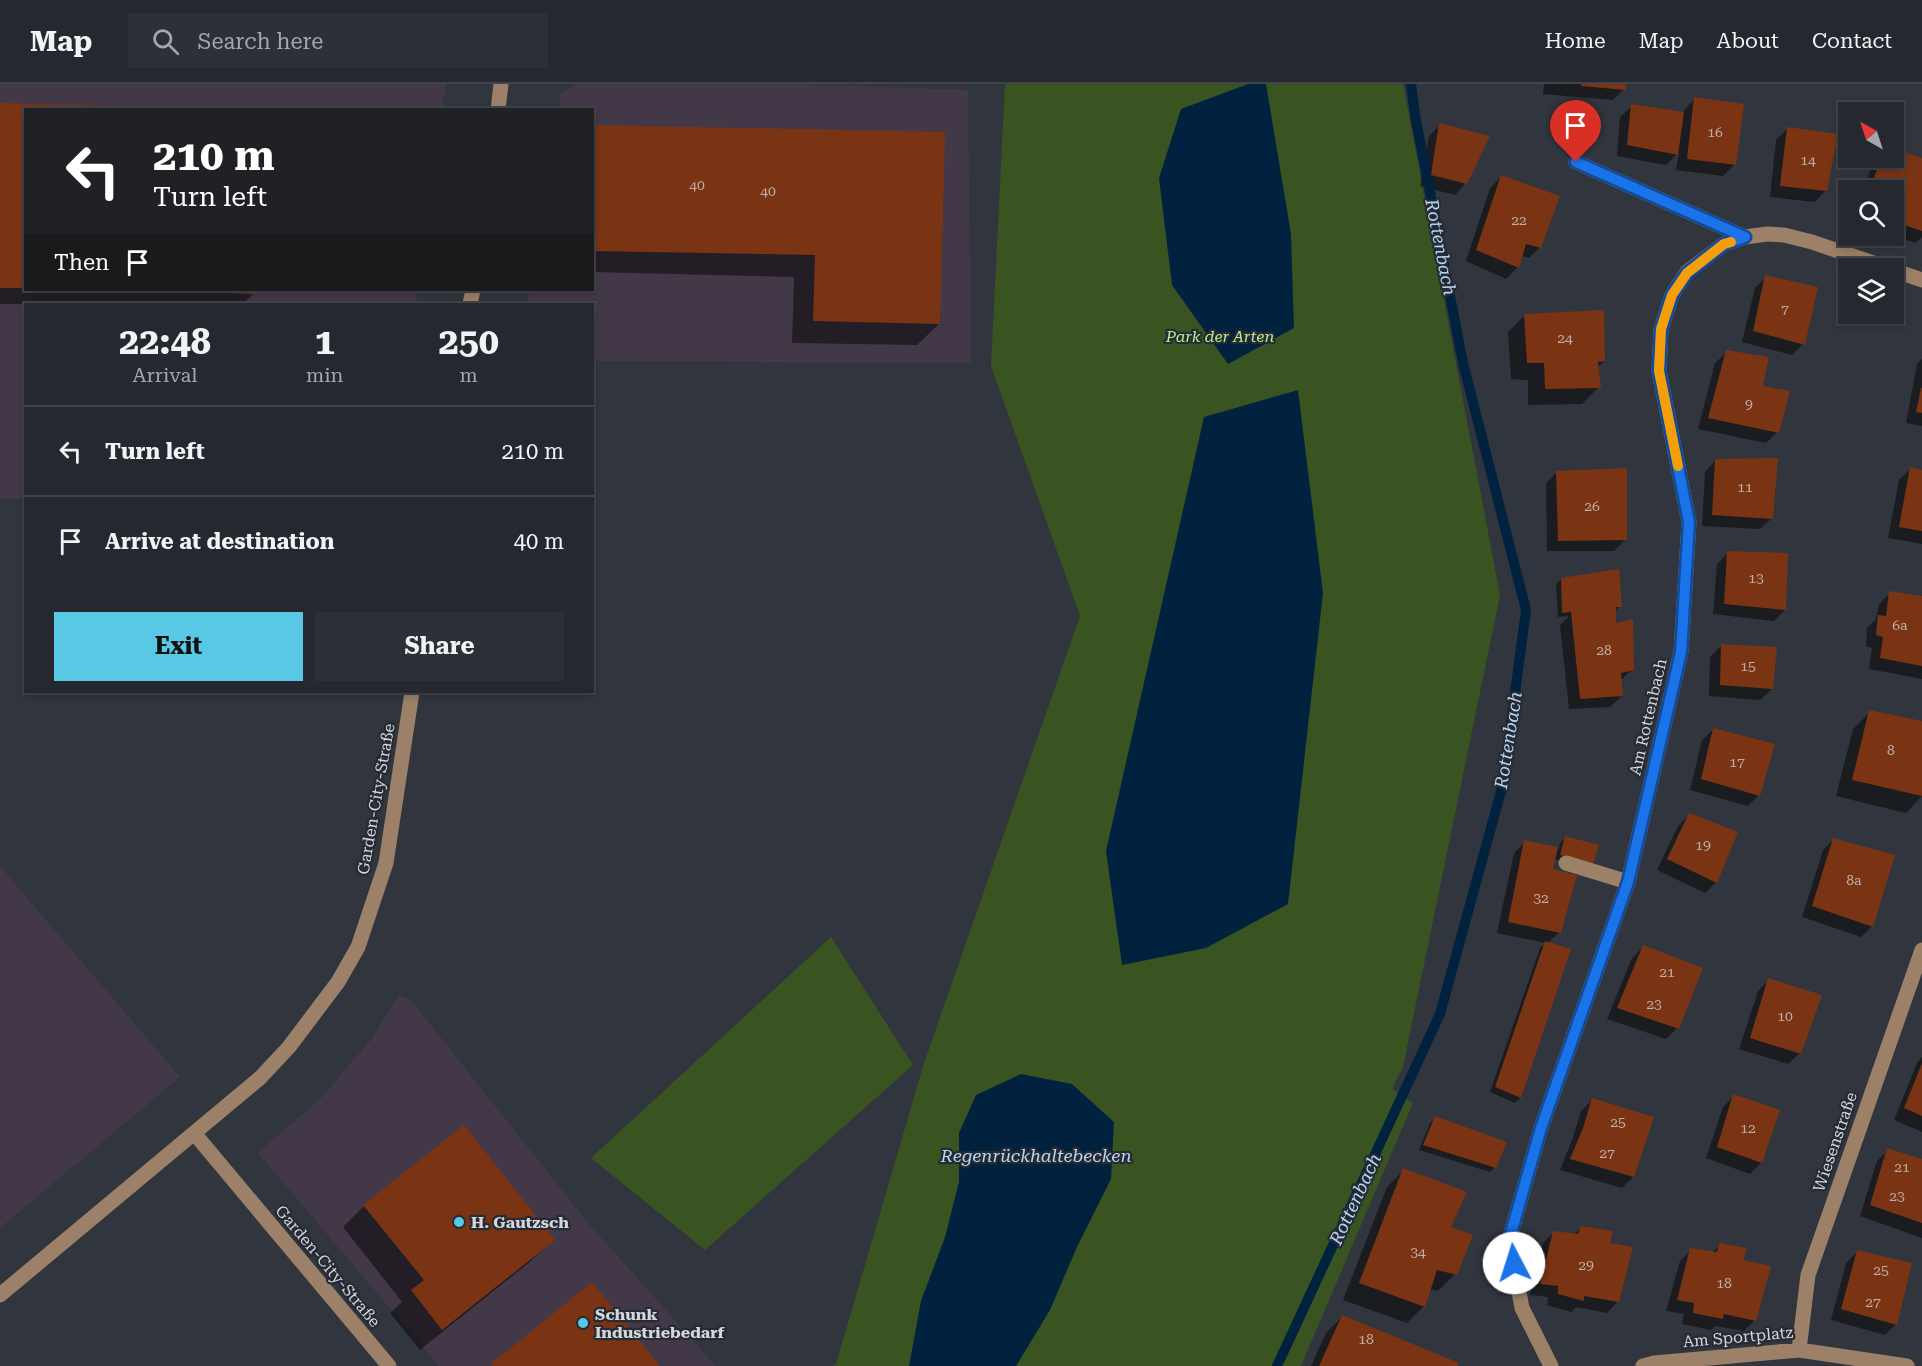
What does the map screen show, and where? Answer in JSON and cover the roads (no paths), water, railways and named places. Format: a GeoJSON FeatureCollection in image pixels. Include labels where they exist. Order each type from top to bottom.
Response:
{"type":"FeatureCollection","features":[{"type":"Feature","properties":{"kind":"street"},"geometry":{"type":"LineString","coordinates":[[498,108],[501,84]]}},
{"type":"Feature","properties":{"kind":"street"},"geometry":{"type":"LineString","coordinates":[[1576,162],[1745,237]]}},
{"type":"Feature","properties":{"kind":"street","name":"Am Rottenbach"},"geometry":{"type":"LineString","coordinates":[[1551,1366],[1522,1308],[1509,1240],[1541,1128],[1628,882],[1681,652],[1689,522],[1659,371],[1661,329],[1672,295],[1687,273],[1724,244],[1745,237],[1767,234],[1784,235],[1859,258]]}},
{"type":"Feature","properties":{"kind":"street"},"geometry":{"type":"LineString","coordinates":[[1904,274],[1922,280]]}},
{"type":"Feature","properties":{"kind":"street","name":"Garden-City-Straße"},"geometry":{"type":"LineString","coordinates":[[0,1295],[260,1078],[289,1047],[338,982],[358,947],[386,863],[412,693]]}},
{"type":"Feature","properties":{"kind":"street"},"geometry":{"type":"LineString","coordinates":[[1566,863],[1628,882]]}},
{"type":"Feature","properties":{"kind":"street","name":"Wiesenstraße"},"geometry":{"type":"LineString","coordinates":[[1799,1350],[1808,1275],[1922,950]]}},
{"type":"Feature","properties":{"kind":"street","name":"Garden-City-Straße"},"geometry":{"type":"LineString","coordinates":[[194,1133],[389,1366]]}},
{"type":"Feature","properties":{"kind":"street","name":"Am Sportplatz"},"geometry":{"type":"LineString","coordinates":[[1643,1366],[1654,1363],[1799,1350],[1907,1366]]}},
{"type":"Feature","properties":{"kind":"water"},"geometry":{"type":"Polygon","coordinates":[[[1248,84],[1266,84],[1291,234],[1294,328],[1228,364],[1172,285],[1159,178],[1181,109],[1248,84]]]}},
{"type":"Feature","properties":{"kind":"water"},"geometry":{"type":"Polygon","coordinates":[[[1298,390],[1323,593],[1288,904],[1206,948],[1122,965],[1106,851],[1204,417],[1298,390]]]}},
{"type":"Feature","properties":{"kind":"water","name":"Regenrückhaltebecken"},"geometry":{"type":"Polygon","coordinates":[[[1021,1074],[1072,1084],[1114,1122],[1111,1179],[1077,1247],[1050,1310],[1016,1366],[909,1366],[921,1301],[945,1237],[959,1182],[959,1133],[976,1095],[1021,1074]]]}},
{"type":"Feature","properties":{"kind":"waterway","name":"Rottenbach"},"geometry":{"type":"LineString","coordinates":[[1277,1366],[1440,1014],[1503,784],[1526,610],[1463,363],[1411,84]]}},
{"type":"Feature","properties":{"kind":"place","name":"H. Gautzsch"},"geometry":{"type":"Point","coordinates":[459,1222]}},
{"type":"Feature","properties":{"kind":"place","name":"Schunk Industriebedarf"},"geometry":{"type":"Point","coordinates":[583,1323]}},
{"type":"Feature","properties":{"kind":"park label","name":"Park der Arten"},"geometry":{"type":"Point","coordinates":[1220,336]}}]}
